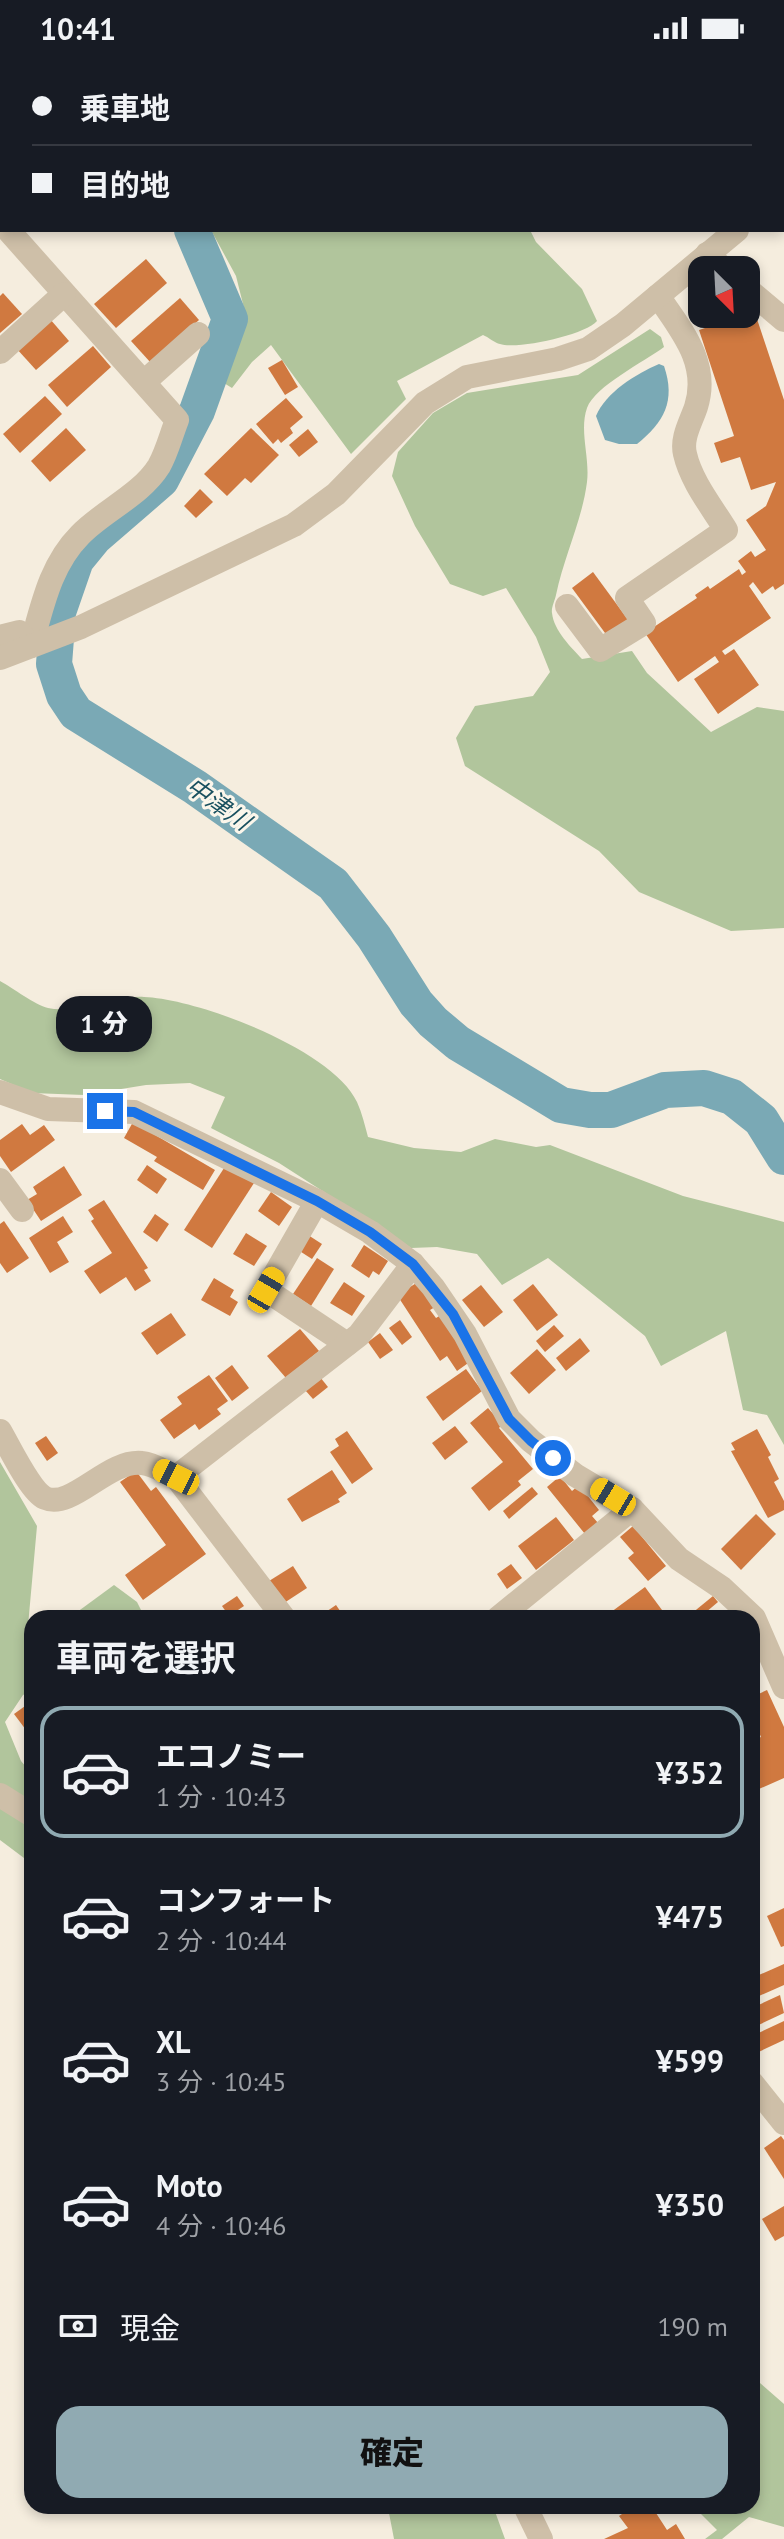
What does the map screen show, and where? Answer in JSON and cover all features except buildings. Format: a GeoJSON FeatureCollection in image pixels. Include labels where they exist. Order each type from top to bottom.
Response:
{"type":"FeatureCollection","features":[{"type":"Feature","properties":{"kind":"street"},"geometry":{"type":"LineString","coordinates":[[11,232],[177,420],[159,466],[80,535],[62,558],[45,592],[37,644]]}},
{"type":"Feature","properties":{"kind":"street"},"geometry":{"type":"LineString","coordinates":[[720,256],[736,232]]}},
{"type":"Feature","properties":{"kind":"street"},"geometry":{"type":"LineString","coordinates":[[0,658],[81,627],[294,525],[336,494],[425,403],[467,377],[558,359],[588,349],[658,296],[688,278]]}},
{"type":"Feature","properties":{"kind":"street"},"geometry":{"type":"LineString","coordinates":[[0,352],[64,294]]}},
{"type":"Feature","properties":{"kind":"street"},"geometry":{"type":"LineString","coordinates":[[567,606],[600,650],[644,623],[627,598],[726,530],[685,454],[684,439],[698,403],[701,374],[690,344],[658,296]]}},
{"type":"Feature","properties":{"kind":"street"},"geometry":{"type":"LineString","coordinates":[[760,300],[784,320]]}},
{"type":"Feature","properties":{"kind":"street"},"geometry":{"type":"LineString","coordinates":[[144,382],[198,334]]}},
{"type":"Feature","properties":{"kind":"street"},"geometry":{"type":"LineString","coordinates":[[0,637],[19,632],[37,644]]}},
{"type":"Feature","properties":{"kind":"street"},"geometry":{"type":"LineString","coordinates":[[0,1092],[48,1109],[134,1112],[317,1201],[370,1232],[413,1264],[453,1314],[509,1419],[531,1441],[575,1475],[632,1509],[679,1559],[722,1588],[745,1610]]}},
{"type":"Feature","properties":{"kind":"street"},"geometry":{"type":"LineString","coordinates":[[0,1180],[22,1210]]}},
{"type":"Feature","properties":{"kind":"street"},"geometry":{"type":"LineString","coordinates":[[317,1201],[266,1290],[347,1344]]}},
{"type":"Feature","properties":{"kind":"street"},"geometry":{"type":"LineString","coordinates":[[176,1477],[359,1335],[413,1264]]}},
{"type":"Feature","properties":{"kind":"street"},"geometry":{"type":"LineString","coordinates":[[0,1431],[44,1498],[58,1500],[70,1496],[108,1471],[138,1462],[150,1464],[176,1477],[278,1610]]}},
{"type":"Feature","properties":{"kind":"street"},"geometry":{"type":"LineString","coordinates":[[508,1610],[632,1509]]}},
{"type":"Feature","properties":{"kind":"street"},"geometry":{"type":"LineString","coordinates":[[760,1632],[784,1687]]}},
{"type":"Feature","properties":{"kind":"street"},"geometry":{"type":"LineString","coordinates":[[0,1795],[24,1810]]}},
{"type":"Feature","properties":{"kind":"street"},"geometry":{"type":"LineString","coordinates":[[760,2093],[784,2123]]}},
{"type":"Feature","properties":{"kind":"street"},"geometry":{"type":"LineString","coordinates":[[529,2514],[541,2539]]}},
{"type":"Feature","properties":{"kind":"green space"},"geometry":{"type":"Polygon","coordinates":[[[212,232],[531,232],[536,242],[582,289],[597,321],[566,336],[521,345],[500,344],[483,335],[397,381],[406,399],[351,454],[271,345],[252,362],[232,388],[219,380],[246,316],[236,276],[212,232]]]}},
{"type":"Feature","properties":{"kind":"green space"},"geometry":{"type":"Polygon","coordinates":[[[650,329],[661,337],[664,347],[610,383],[587,408],[584,426],[587,482],[553,606],[553,620],[582,659],[632,651],[647,673],[711,732],[757,707],[784,711],[784,928],[731,931],[639,892],[599,851],[465,766],[456,738],[475,706],[533,696],[550,672],[536,637],[506,588],[483,596],[450,584],[415,526],[392,476],[398,452],[433,413],[467,393],[578,375],[650,329]]]}},
{"type":"Feature","properties":{"kind":"green space"},"geometry":{"type":"Polygon","coordinates":[[[0,981],[48,1008],[71,1009],[144,997],[168,1000],[229,1017],[294,1046],[321,1064],[343,1083],[357,1102],[368,1137],[414,1148],[461,1152],[495,1139],[536,1147],[550,1145],[683,1196],[784,1222],[784,1445],[767,1415],[743,1410],[726,1331],[661,1366],[645,1336],[548,1258],[502,1285],[477,1254],[437,1247],[411,1248],[279,1163],[211,1128],[225,1097],[190,1083],[146,1085],[84,1095],[32,1093],[0,1079],[0,981]]]}},
{"type":"Feature","properties":{"kind":"green space"},"geometry":{"type":"Polygon","coordinates":[[[0,1462],[37,1526],[29,1610],[24,1610],[24,1694],[5,1722],[24,1765],[24,1858],[0,1840],[0,1462]]]}},
{"type":"Feature","properties":{"kind":"green space"},"geometry":{"type":"Polygon","coordinates":[[[114,1585],[137,1602],[141,1610],[80,1610],[114,1585]]]}},
{"type":"Feature","properties":{"kind":"green space"},"geometry":{"type":"Polygon","coordinates":[[[760,2383],[784,2404],[784,2527],[749,2517],[722,2539],[705,2539],[717,2530],[701,2514],[760,2514],[760,2383]]]}},
{"type":"Feature","properties":{"kind":"green space"},"geometry":{"type":"Polygon","coordinates":[[[389,2514],[496,2514],[505,2539],[394,2539],[389,2514]]]}},
{"type":"Feature","properties":{"kind":"water"},"geometry":{"type":"Polygon","coordinates":[[[659,364],[664,366],[669,390],[661,419],[637,444],[605,440],[596,416],[601,407],[623,385],[659,364]]]}},
{"type":"Feature","properties":{"kind":"waterway","name":"中津川"},"geometry":{"type":"LineString","coordinates":[[193,232],[230,319],[197,411],[161,480],[94,538],[76,560],[58,612],[54,664],[64,695],[76,713],[195,787],[333,884],[374,937],[416,1003],[458,1043],[561,1105],[611,1110],[665,1090],[704,1088],[732,1097],[761,1120],[784,1157]]}},
{"type":"Feature","properties":{"kind":"route"},"geometry":{"type":"LineString","coordinates":[[105,1111],[134,1112],[317,1201],[370,1232],[413,1264],[453,1314],[509,1419],[553,1458]]}}]}
